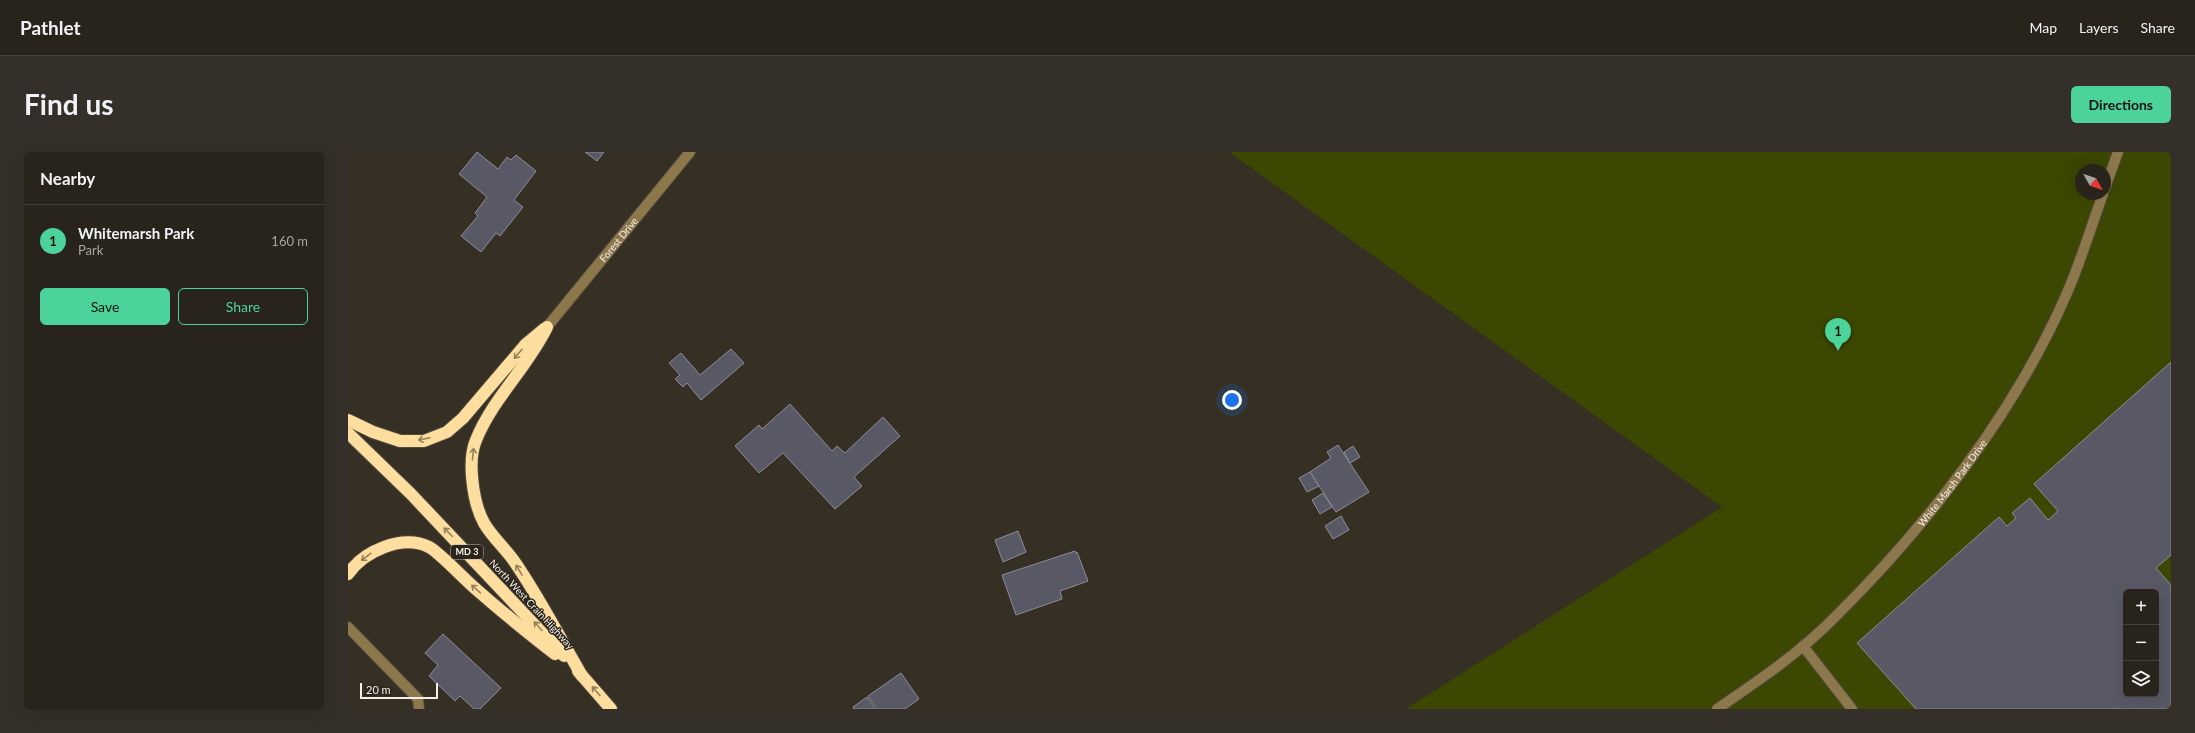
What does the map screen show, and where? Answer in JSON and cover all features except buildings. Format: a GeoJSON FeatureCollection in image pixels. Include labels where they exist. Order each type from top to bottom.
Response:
{"type":"FeatureCollection","features":[{"type":"Feature","properties":{"kind":"highway"},"geometry":{"type":"LineString","coordinates":[[348,420],[373,432],[400,441],[424,441],[447,432],[464,418],[526,344],[546,327]]}},
{"type":"Feature","properties":{"kind":"highway"},"geometry":{"type":"LineString","coordinates":[[546,327],[536,349],[487,415],[475,442],[472,472],[475,496],[484,522],[514,562],[582,676]]}},
{"type":"Feature","properties":{"kind":"highway","name":"North West Crain Highway"},"geometry":{"type":"LineString","coordinates":[[348,433],[416,499],[534,622],[611,709]]}},
{"type":"Feature","properties":{"kind":"highway"},"geometry":{"type":"LineString","coordinates":[[348,574],[353,567],[379,548],[411,542],[430,547],[492,604],[582,676]]}},
{"type":"Feature","properties":{"kind":"street","name":"Forest Drive"},"geometry":{"type":"LineString","coordinates":[[546,327],[690,152]]}},
{"type":"Feature","properties":{"kind":"street"},"geometry":{"type":"LineString","coordinates":[[2111,171],[2118,152]]}},
{"type":"Feature","properties":{"kind":"street","name":"White Marsh Park Drive"},"geometry":{"type":"LineString","coordinates":[[1717,709],[1763,678],[1836,617],[1920,525],[1958,477],[2002,413],[2043,343],[2067,293],[2101,200]]}},
{"type":"Feature","properties":{"kind":"street"},"geometry":{"type":"LineString","coordinates":[[348,628],[418,699],[419,709]]}},
{"type":"Feature","properties":{"kind":"street"},"geometry":{"type":"LineString","coordinates":[[1803,646],[1852,709]]}},
{"type":"Feature","properties":{"kind":"green space"},"geometry":{"type":"Polygon","coordinates":[[[1229,152],[2171,152],[2171,709],[1406,709],[1722,507],[1229,152]]]}},
{"type":"Feature","properties":{"kind":"place","name":"Whitemarsh Park"},"geometry":{"type":"Point","coordinates":[1838,351]}}]}
